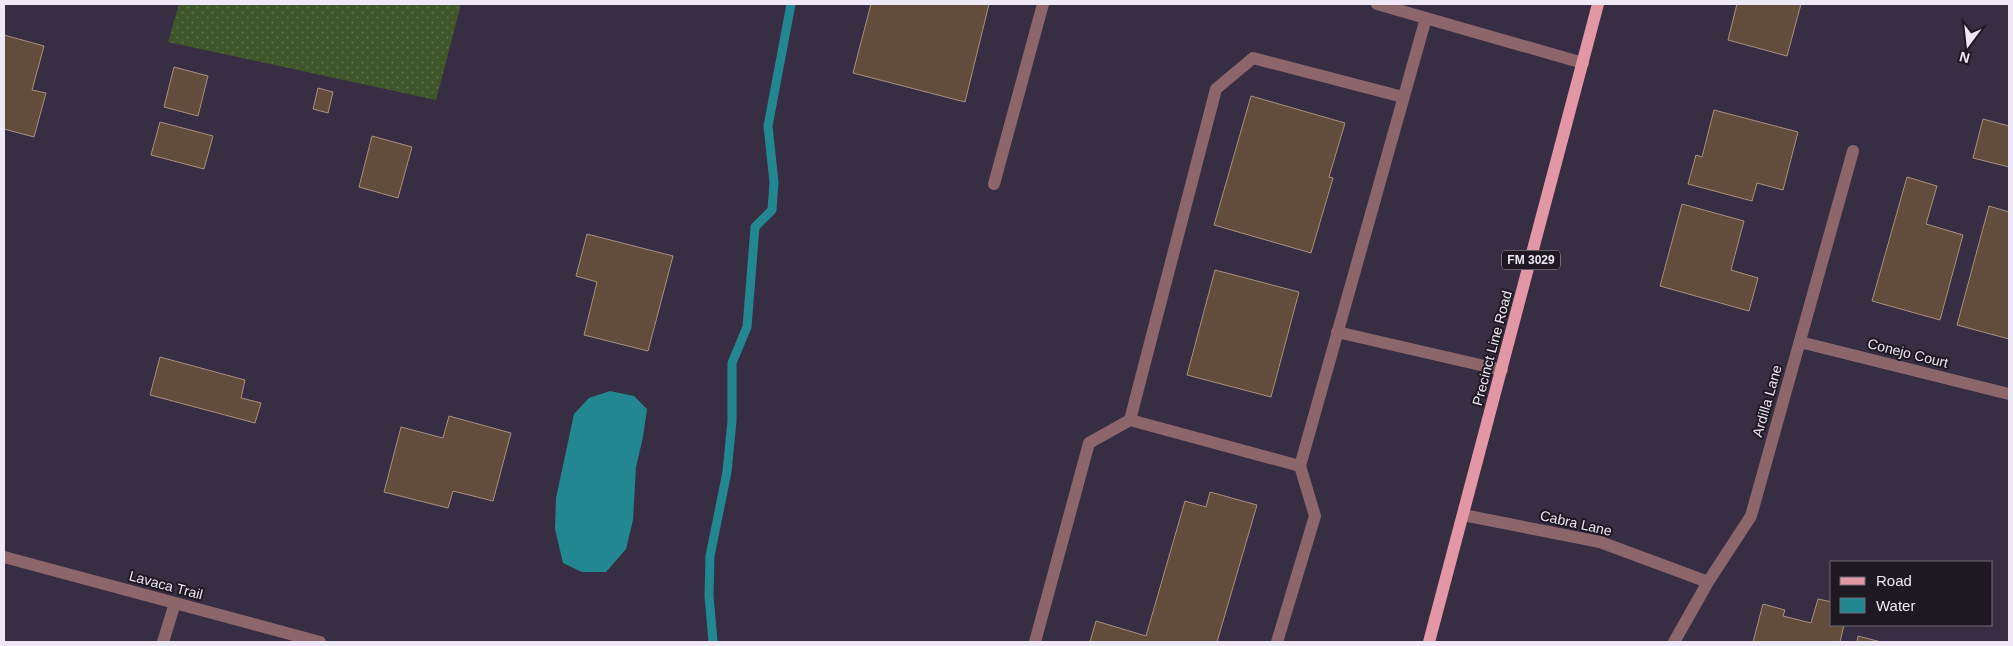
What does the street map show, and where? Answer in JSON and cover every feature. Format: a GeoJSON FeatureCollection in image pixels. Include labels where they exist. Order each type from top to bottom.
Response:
{"type":"FeatureCollection","features":[{"type":"Feature","properties":{"kind":"main road","name":"Precinct Line Road"},"geometry":{"type":"LineString","coordinates":[[1429,642],[1598,4]]}},
{"type":"Feature","properties":{"kind":"street"},"geometry":{"type":"LineString","coordinates":[[994,184],[1043,4]]}},
{"type":"Feature","properties":{"kind":"street"},"geometry":{"type":"LineString","coordinates":[[1376,4],[1583,63]]}},
{"type":"Feature","properties":{"kind":"street"},"geometry":{"type":"LineString","coordinates":[[1277,642],[1315,516],[1300,466],[1426,18]]}},
{"type":"Feature","properties":{"kind":"street"},"geometry":{"type":"LineString","coordinates":[[1130,420],[1216,89],[1253,58],[1403,97]]}},
{"type":"Feature","properties":{"kind":"street","name":"Ardilla Lane"},"geometry":{"type":"LineString","coordinates":[[1674,642],[1708,582],[1751,516],[1853,151]]}},
{"type":"Feature","properties":{"kind":"street"},"geometry":{"type":"LineString","coordinates":[[1337,332],[1502,370]]}},
{"type":"Feature","properties":{"kind":"street","name":"Conejo Court"},"geometry":{"type":"LineString","coordinates":[[1800,342],[2009,394]]}},
{"type":"Feature","properties":{"kind":"street"},"geometry":{"type":"LineString","coordinates":[[1035,642],[1089,443],[1130,420],[1300,466]]}},
{"type":"Feature","properties":{"kind":"street","name":"Cabra Lane"},"geometry":{"type":"LineString","coordinates":[[1463,515],[1600,542],[1708,582]]}},
{"type":"Feature","properties":{"kind":"street","name":"Lavaca Trail"},"geometry":{"type":"LineString","coordinates":[[4,556],[320,642]]}},
{"type":"Feature","properties":{"kind":"street"},"geometry":{"type":"LineString","coordinates":[[163,642],[174,603]]}},
{"type":"Feature","properties":{"kind":"shaded area"},"geometry":{"type":"Polygon","coordinates":[[[179,4],[461,4],[436,100],[168,42],[179,4]]]}},
{"type":"Feature","properties":{"kind":"water"},"geometry":{"type":"Polygon","coordinates":[[[610,391],[634,396],[647,409],[636,467],[633,520],[626,549],[606,572],[582,572],[563,563],[555,529],[556,498],[574,414],[589,398],[610,391]]]}},
{"type":"Feature","properties":{"kind":"building"},"geometry":{"type":"Polygon","coordinates":[[[871,4],[989,4],[965,102],[853,73],[871,4]]]}},
{"type":"Feature","properties":{"kind":"building"},"geometry":{"type":"Polygon","coordinates":[[[1737,4],[1801,4],[1787,56],[1728,40],[1737,4]]]}},
{"type":"Feature","properties":{"kind":"building"},"geometry":{"type":"Polygon","coordinates":[[[4,35],[44,46],[32,90],[46,93],[34,137],[4,129],[4,35]]]}},
{"type":"Feature","properties":{"kind":"building"},"geometry":{"type":"Polygon","coordinates":[[[174,67],[208,76],[198,116],[164,107],[174,67]]]}},
{"type":"Feature","properties":{"kind":"building"},"geometry":{"type":"Polygon","coordinates":[[[318,88],[333,92],[328,113],[313,109],[318,88]]]}},
{"type":"Feature","properties":{"kind":"building"},"geometry":{"type":"Polygon","coordinates":[[[1251,96],[1345,123],[1329,177],[1333,178],[1311,253],[1214,225],[1251,96]]]}},
{"type":"Feature","properties":{"kind":"building"},"geometry":{"type":"Polygon","coordinates":[[[1714,110],[1798,132],[1783,190],[1757,183],[1752,201],[1688,184],[1696,155],[1702,157],[1714,110]]]}},
{"type":"Feature","properties":{"kind":"building"},"geometry":{"type":"Polygon","coordinates":[[[1983,119],[2009,126],[2009,167],[1973,158],[1983,119]]]}},
{"type":"Feature","properties":{"kind":"building"},"geometry":{"type":"Polygon","coordinates":[[[160,122],[213,136],[204,169],[151,155],[160,122]]]}},
{"type":"Feature","properties":{"kind":"building"},"geometry":{"type":"Polygon","coordinates":[[[372,136],[412,147],[398,198],[359,187],[372,136]]]}},
{"type":"Feature","properties":{"kind":"building"},"geometry":{"type":"Polygon","coordinates":[[[1907,177],[1937,186],[1926,224],[1963,235],[1940,320],[1872,301],[1907,177]]]}},
{"type":"Feature","properties":{"kind":"building"},"geometry":{"type":"Polygon","coordinates":[[[1682,204],[1744,221],[1731,270],[1758,278],[1749,311],[1660,286],[1682,204]]]}},
{"type":"Feature","properties":{"kind":"building"},"geometry":{"type":"Polygon","coordinates":[[[1989,206],[2009,212],[2009,339],[1957,325],[1989,206]]]}},
{"type":"Feature","properties":{"kind":"building"},"geometry":{"type":"Polygon","coordinates":[[[587,234],[673,256],[648,351],[584,335],[597,282],[576,276],[587,234]]]}},
{"type":"Feature","properties":{"kind":"building"},"geometry":{"type":"Polygon","coordinates":[[[1215,270],[1299,292],[1271,397],[1187,375],[1215,270]]]}},
{"type":"Feature","properties":{"kind":"building"},"geometry":{"type":"Polygon","coordinates":[[[160,357],[245,380],[241,398],[261,403],[255,423],[150,395],[160,357]]]}},
{"type":"Feature","properties":{"kind":"building"},"geometry":{"type":"Polygon","coordinates":[[[449,416],[511,433],[493,501],[453,491],[448,508],[384,492],[401,427],[443,438],[449,416]]]}},
{"type":"Feature","properties":{"kind":"building"},"geometry":{"type":"Polygon","coordinates":[[[1210,492],[1257,505],[1217,642],[1090,642],[1096,621],[1146,636],[1185,501],[1206,507],[1210,492]]]}},
{"type":"Feature","properties":{"kind":"building"},"geometry":{"type":"Polygon","coordinates":[[[1818,599],[1830,602],[1830,626],[1844,626],[1840,642],[1753,642],[1763,604],[1785,610],[1783,616],[1811,623],[1818,599]]]}},
{"type":"Feature","properties":{"kind":"building"},"geometry":{"type":"Polygon","coordinates":[[[1858,636],[1881,642],[1857,642],[1858,636]]]}},
{"type":"Feature","properties":{"kind":"waterway"},"geometry":{"type":"LineString","coordinates":[[713,642],[709,596],[710,556],[727,472],[732,421],[732,363],[747,327],[755,227],[772,210],[774,182],[768,126],[791,4]]}}]}
